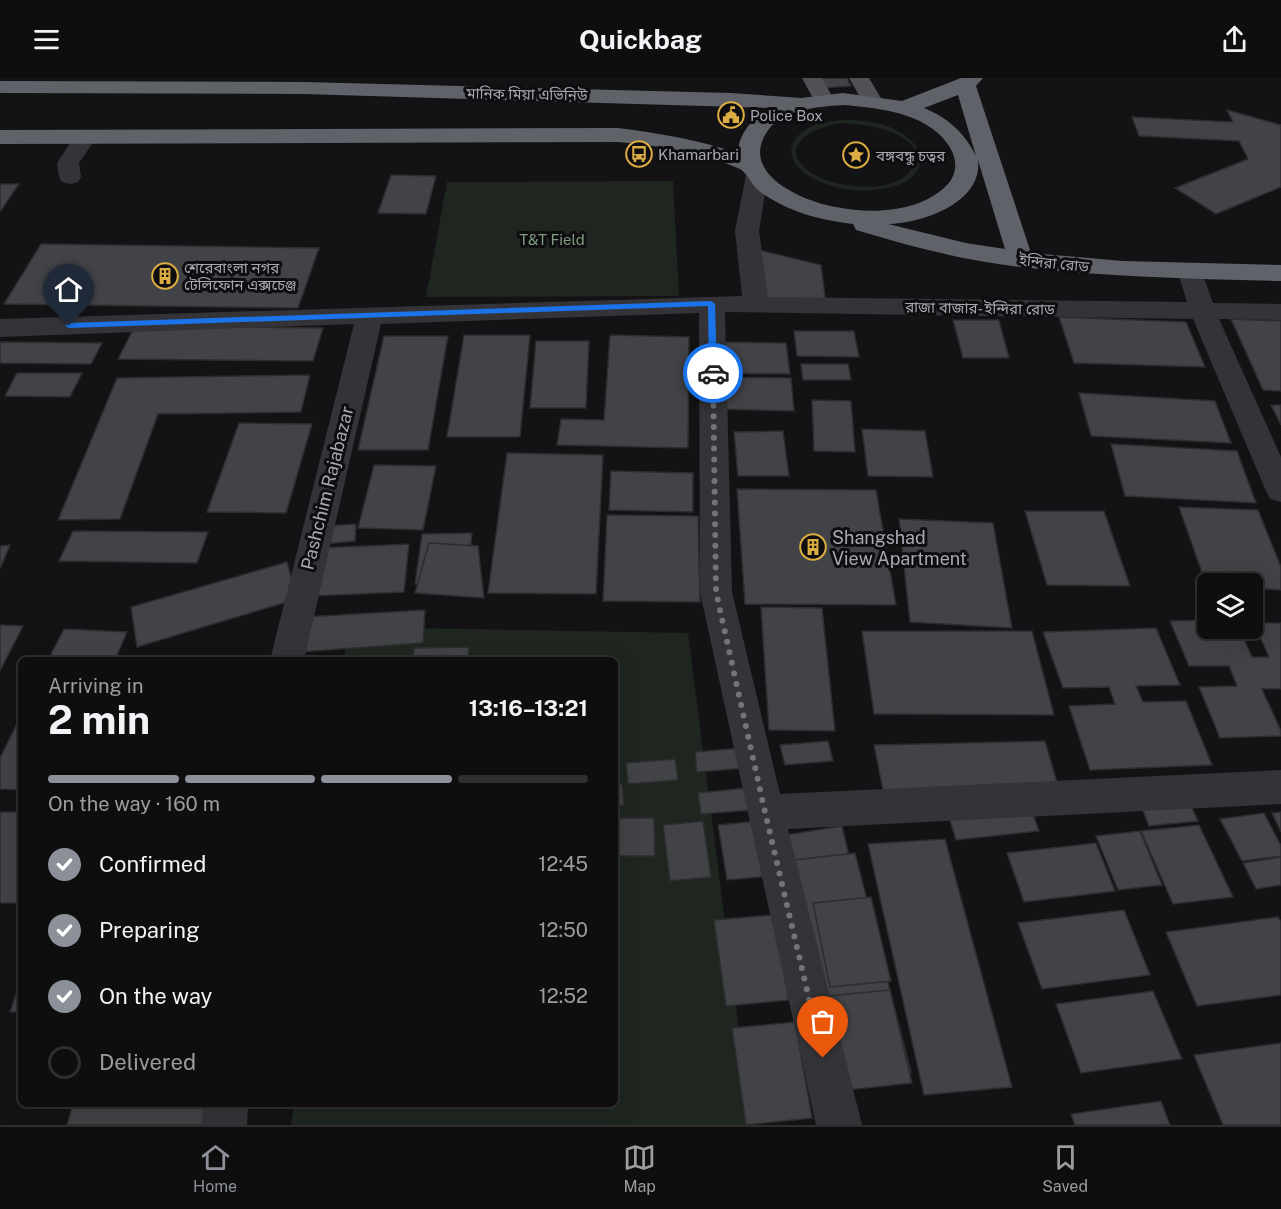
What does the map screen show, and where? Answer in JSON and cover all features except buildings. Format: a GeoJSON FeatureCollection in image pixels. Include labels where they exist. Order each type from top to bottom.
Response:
{"type":"FeatureCollection","features":[{"type":"Feature","properties":{"kind":"highway"},"geometry":{"type":"LineString","coordinates":[[304,88],[352,78]]}},
{"type":"Feature","properties":{"kind":"highway"},"geometry":{"type":"LineString","coordinates":[[903,108],[969,81],[1021,260]]}},
{"type":"Feature","properties":{"kind":"highway","name":"মানিক মিয়া এভিনিউ"},"geometry":{"type":"LineString","coordinates":[[0,87],[304,88],[731,99],[801,104]]}},
{"type":"Feature","properties":{"kind":"highway"},"geometry":{"type":"LineString","coordinates":[[823,100],[870,100],[903,108],[939,124],[961,146],[966,159],[967,171],[962,183],[953,194],[939,204],[921,211],[875,218],[833,214],[789,200],[765,184],[755,171],[748,152],[751,138],[760,126],[773,116],[801,104],[823,100]]}},
{"type":"Feature","properties":{"kind":"highway"},"geometry":{"type":"LineString","coordinates":[[0,137],[618,135],[657,139],[701,148],[755,171]]}},
{"type":"Feature","properties":{"kind":"highway","name":"ইন্দিরা রোড"},"geometry":{"type":"LineString","coordinates":[[833,214],[885,232],[1021,260],[1106,269],[1281,273]]}},
{"type":"Feature","properties":{"kind":"main road"},"geometry":{"type":"LineString","coordinates":[[812,78],[823,100]]}},
{"type":"Feature","properties":{"kind":"main road"},"geometry":{"type":"LineString","coordinates":[[860,78],[870,100]]}},
{"type":"Feature","properties":{"kind":"street"},"geometry":{"type":"LineString","coordinates":[[70,177],[68,163],[85,138]]}},
{"type":"Feature","properties":{"kind":"street"},"geometry":{"type":"LineString","coordinates":[[755,171],[747,231],[756,305]]}},
{"type":"Feature","properties":{"kind":"street"},"geometry":{"type":"LineString","coordinates":[[1191,272],[1203,312],[1281,491]]}},
{"type":"Feature","properties":{"kind":"street"},"geometry":{"type":"LineString","coordinates":[[711,304],[716,592],[838,1125]]}},
{"type":"Feature","properties":{"kind":"street","name":"রাজা বাজার- ইন্দিরা রোড"},"geometry":{"type":"LineString","coordinates":[[0,328],[711,304],[1203,312]]}},
{"type":"Feature","properties":{"kind":"street"},"geometry":{"type":"LineString","coordinates":[[1203,312],[1281,312]]}},
{"type":"Feature","properties":{"kind":"street","name":"Pashchim Rajabazar"},"geometry":{"type":"LineString","coordinates":[[288,657],[369,317]]}},
{"type":"Feature","properties":{"kind":"street"},"geometry":{"type":"LineString","coordinates":[[765,812],[1281,786]]}},
{"type":"Feature","properties":{"kind":"street"},"geometry":{"type":"LineString","coordinates":[[224,1125],[226,1107]]}},
{"type":"Feature","properties":{"kind":"green space"},"geometry":{"type":"Polygon","coordinates":[[[840,120],[870,122],[898,131],[917,148],[920,165],[916,173],[899,185],[862,190],[831,186],[806,174],[794,161],[792,145],[796,138],[813,126],[840,120]],[[841,123],[811,133],[797,146],[796,154],[800,162],[810,172],[833,182],[863,187],[892,183],[904,178],[912,169],[916,157],[913,147],[904,139],[878,128],[841,123]]]}},
{"type":"Feature","properties":{"kind":"green space","name":"T&T Field"},"geometry":{"type":"Polygon","coordinates":[[[673,181],[679,296],[426,297],[447,182],[673,181]]]}},
{"type":"Feature","properties":{"kind":"green space"},"geometry":{"type":"Polygon","coordinates":[[[347,627],[688,633],[751,1125],[291,1125],[294,1107],[618,1107],[618,657],[344,657],[347,627]]]}},
{"type":"Feature","properties":{"kind":"way so far"},"geometry":{"type":"LineString","coordinates":[[713,373],[716,592],[823,1058]]}},
{"type":"Feature","properties":{"kind":"place","name":"Police Box"},"geometry":{"type":"Point","coordinates":[731,115]}},
{"type":"Feature","properties":{"kind":"place","name":"Khamarbari"},"geometry":{"type":"Point","coordinates":[639,154]}},
{"type":"Feature","properties":{"kind":"place","name":"বঙ্গবন্ধু চত্বর"},"geometry":{"type":"Point","coordinates":[856,155]}},
{"type":"Feature","properties":{"kind":"place","name":"শেরেবাংলা নগর টেলিফোন এক্সচেঞ্জ"},"geometry":{"type":"Point","coordinates":[165,276]}},
{"type":"Feature","properties":{"kind":"place","name":"Shangshad View Apartment"},"geometry":{"type":"Point","coordinates":[813,547]}},
{"type":"Feature","properties":{"kind":"route"},"geometry":{"type":"LineString","coordinates":[[69,326],[711,304],[713,373]]}}]}
